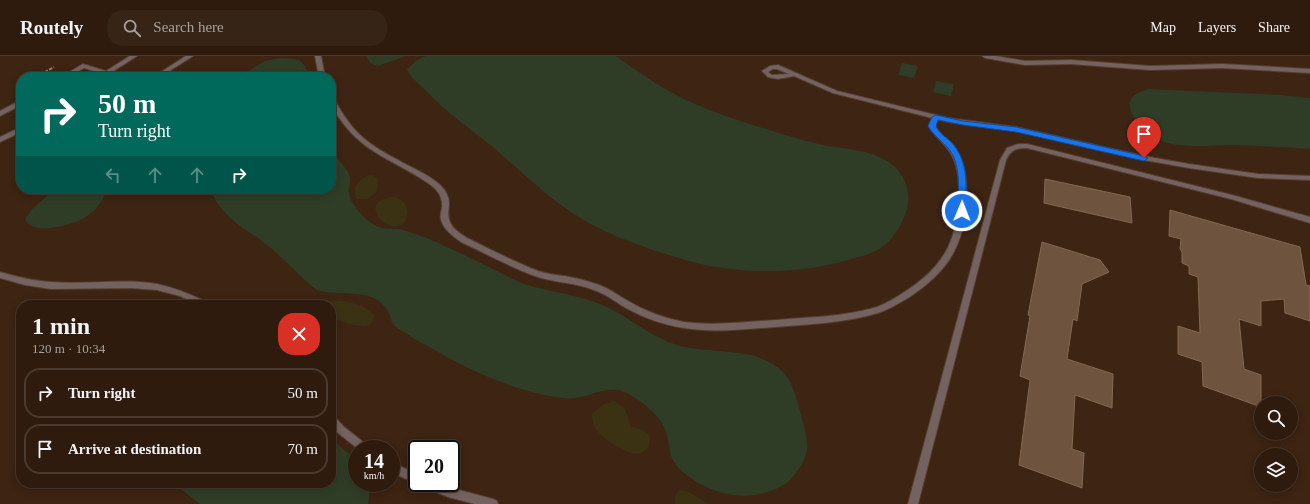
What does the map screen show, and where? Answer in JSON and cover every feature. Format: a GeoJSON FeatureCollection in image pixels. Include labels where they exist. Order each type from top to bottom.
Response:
{"type":"FeatureCollection","features":[{"type":"Feature","properties":{"kind":"street"},"geometry":{"type":"LineString","coordinates":[[110,72],[134,56]]}},
{"type":"Feature","properties":{"kind":"street"},"geometry":{"type":"LineString","coordinates":[[164,72],[190,56]]}},
{"type":"Feature","properties":{"kind":"street"},"geometry":{"type":"LineString","coordinates":[[318,56],[321,72]]}},
{"type":"Feature","properties":{"kind":"street"},"geometry":{"type":"LineString","coordinates":[[985,56],[1025,63],[1071,62],[1150,68],[1222,66],[1310,70]]}},
{"type":"Feature","properties":{"kind":"street"},"geometry":{"type":"LineString","coordinates":[[73,72],[83,66],[98,72]]}},
{"type":"Feature","properties":{"kind":"street"},"geometry":{"type":"LineString","coordinates":[[793,75],[835,92],[963,123],[1016,130],[1176,164],[1252,175],[1310,178]]}},
{"type":"Feature","properties":{"kind":"street"},"geometry":{"type":"LineString","coordinates":[[0,114],[16,105]]}},
{"type":"Feature","properties":{"kind":"street"},"geometry":{"type":"LineString","coordinates":[[336,108],[345,123],[362,142],[386,157],[422,176],[442,191],[446,199],[444,213],[445,220],[448,227],[459,236],[537,274],[549,278],[590,285],[615,296],[631,306],[659,318],[685,325],[718,326],[794,322],[863,314],[891,305],[918,288],[930,278],[944,263],[954,248],[959,235],[962,201],[962,182],[957,156],[950,145],[935,132],[932,126],[936,117]]}},
{"type":"Feature","properties":{"kind":"street"},"geometry":{"type":"LineString","coordinates":[[0,140],[16,135]]}},
{"type":"Feature","properties":{"kind":"street"},"geometry":{"type":"LineString","coordinates":[[913,504],[1003,160],[1009,148],[1013,146],[1027,146],[1232,197],[1310,220]]}},
{"type":"Feature","properties":{"kind":"street"},"geometry":{"type":"LineString","coordinates":[[0,274],[18,281],[48,284],[149,285],[175,291],[195,300]]}},
{"type":"Feature","properties":{"kind":"street"},"geometry":{"type":"LineString","coordinates":[[336,425],[354,440]]}},
{"type":"Feature","properties":{"kind":"street"},"geometry":{"type":"LineString","coordinates":[[448,492],[493,504]]}},
{"type":"Feature","properties":{"kind":"green space"},"geometry":{"type":"Polygon","coordinates":[[[366,56],[406,56],[378,66],[370,63],[366,56]]]}},
{"type":"Feature","properties":{"kind":"green space"},"geometry":{"type":"Polygon","coordinates":[[[426,56],[616,56],[663,88],[705,108],[782,134],[823,145],[870,153],[887,161],[902,175],[908,192],[907,209],[897,231],[881,248],[862,256],[816,267],[776,271],[736,270],[696,263],[666,254],[633,243],[587,222],[563,207],[543,191],[494,148],[450,113],[413,78],[407,69],[417,60],[426,56]]]}},
{"type":"Feature","properties":{"kind":"green space"},"geometry":{"type":"Polygon","coordinates":[[[280,58],[296,59],[305,66],[307,72],[247,72],[265,61],[280,58]]]}},
{"type":"Feature","properties":{"kind":"green space"},"geometry":{"type":"Polygon","coordinates":[[[902,63],[918,66],[914,78],[898,75],[902,63]]]}},
{"type":"Feature","properties":{"kind":"green space"},"geometry":{"type":"Polygon","coordinates":[[[936,81],[954,84],[951,96],[933,92],[936,81]]]}},
{"type":"Feature","properties":{"kind":"green space"},"geometry":{"type":"Polygon","coordinates":[[[1148,89],[1282,95],[1310,98],[1310,149],[1237,145],[1186,146],[1162,141],[1141,127],[1134,117],[1130,106],[1131,99],[1133,97],[1148,89]]]}},
{"type":"Feature","properties":{"kind":"green space"},"geometry":{"type":"Polygon","coordinates":[[[336,156],[349,174],[349,194],[352,202],[369,222],[376,226],[402,229],[416,234],[524,284],[600,304],[619,313],[664,340],[674,344],[744,354],[757,357],[770,363],[786,375],[794,390],[807,440],[806,455],[800,468],[794,476],[787,483],[774,490],[748,496],[734,495],[708,488],[695,481],[678,467],[670,453],[668,438],[661,421],[647,407],[632,396],[623,391],[606,390],[581,397],[562,398],[518,388],[476,372],[397,328],[392,322],[385,307],[379,301],[362,295],[317,290],[272,249],[229,217],[216,201],[213,194],[336,194],[336,156]]]}},
{"type":"Feature","properties":{"kind":"green space"},"geometry":{"type":"Polygon","coordinates":[[[49,194],[105,194],[98,206],[89,215],[66,225],[37,228],[30,225],[25,220],[31,210],[49,194]]]}},
{"type":"Feature","properties":{"kind":"green space"},"geometry":{"type":"Polygon","coordinates":[[[336,442],[348,453],[348,492],[370,492],[368,504],[200,504],[179,488],[336,488],[336,442]]]}},
{"type":"Feature","properties":{"kind":"sand"},"geometry":{"type":"Polygon","coordinates":[[[372,175],[379,180],[376,193],[367,199],[357,199],[354,191],[355,187],[360,180],[372,175]]]}},
{"type":"Feature","properties":{"kind":"sand"},"geometry":{"type":"Polygon","coordinates":[[[395,197],[402,200],[408,210],[408,214],[405,221],[399,226],[391,226],[384,223],[379,217],[376,211],[376,204],[383,199],[395,197]]]}},
{"type":"Feature","properties":{"kind":"sand"},"geometry":{"type":"Polygon","coordinates":[[[336,301],[359,305],[374,314],[373,321],[369,325],[357,326],[336,320],[336,301]]]}},
{"type":"Feature","properties":{"kind":"sand"},"geometry":{"type":"Polygon","coordinates":[[[614,401],[625,409],[631,427],[643,430],[649,435],[649,445],[641,453],[632,453],[620,448],[601,435],[594,426],[592,422],[592,414],[602,405],[614,401]]]}},
{"type":"Feature","properties":{"kind":"sand"},"geometry":{"type":"Polygon","coordinates":[[[680,490],[687,491],[709,504],[675,504],[675,496],[680,490]]]}},
{"type":"Feature","properties":{"kind":"building"},"geometry":{"type":"Polygon","coordinates":[[[1045,179],[1130,197],[1132,223],[1044,203],[1045,179]]]}},
{"type":"Feature","properties":{"kind":"building"},"geometry":{"type":"Polygon","coordinates":[[[1170,210],[1300,247],[1306,285],[1310,286],[1310,321],[1285,313],[1284,299],[1261,301],[1261,326],[1239,319],[1244,369],[1261,375],[1261,396],[1254,396],[1254,404],[1203,386],[1202,362],[1178,354],[1178,326],[1200,333],[1198,277],[1189,274],[1189,266],[1182,263],[1182,252],[1180,249],[1181,239],[1169,236],[1170,210]]]}},
{"type":"Feature","properties":{"kind":"building"},"geometry":{"type":"Polygon","coordinates":[[[1042,242],[1100,260],[1109,272],[1082,284],[1077,321],[1073,319],[1067,359],[1113,374],[1112,408],[1075,395],[1072,449],[1084,453],[1082,488],[1019,465],[1030,380],[1020,376],[1030,316],[1028,315],[1042,242]]]}},
{"type":"Feature","properties":{"kind":"route"},"geometry":{"type":"LineString","coordinates":[[962,211],[962,182],[957,156],[950,145],[935,132],[932,126],[936,117],[963,123],[1000,127],[1032,133],[1144,158]]}}]}
